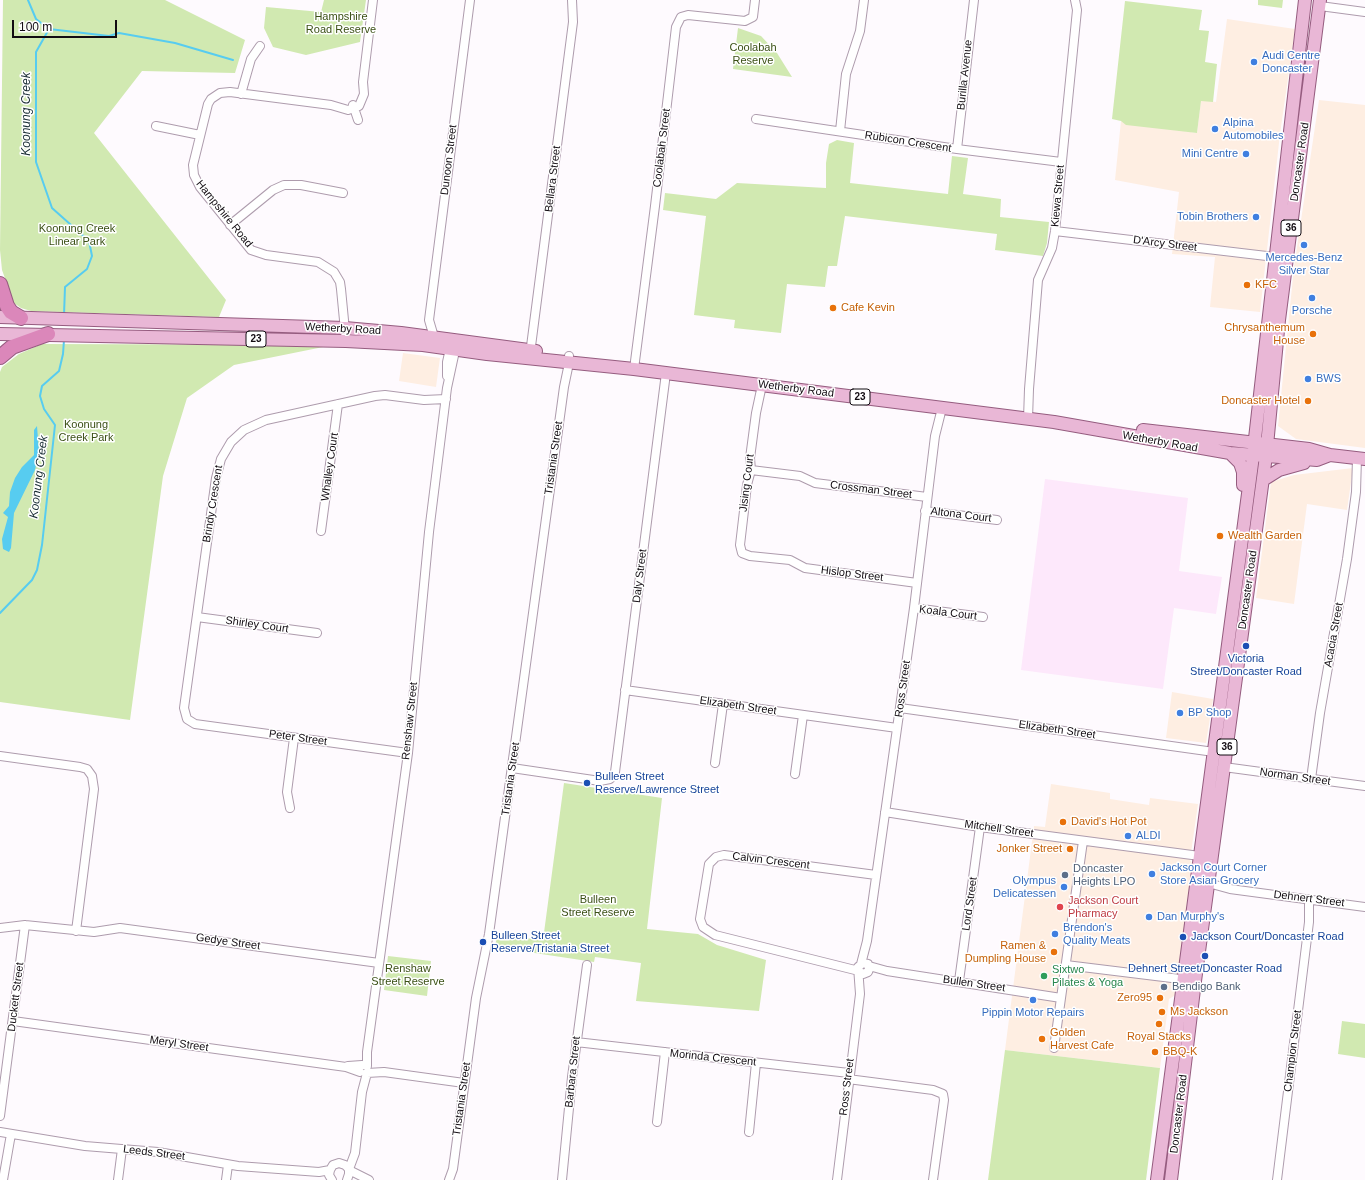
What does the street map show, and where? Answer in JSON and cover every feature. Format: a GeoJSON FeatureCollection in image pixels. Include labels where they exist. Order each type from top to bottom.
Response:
{"type":"FeatureCollection","features":[{"type":"Feature","properties":{"kind":"highway"},"geometry":{"type":"LineString","coordinates":[[0,284],[7,306],[11,312],[21,318]]}},
{"type":"Feature","properties":{"kind":"highway"},"geometry":{"type":"LineString","coordinates":[[0,357],[12,347],[48,334]]}},
{"type":"Feature","properties":{"kind":"main road","name":"Doncaster Road"},"geometry":{"type":"LineString","coordinates":[[1157,1180],[1189,980],[1208,885],[1267,450],[1275,257],[1305,0]]}},
{"type":"Feature","properties":{"kind":"main road","name":"Doncaster Road"},"geometry":{"type":"LineString","coordinates":[[1170,1180],[1189,980],[1198,862],[1214,752],[1253,450],[1310,92],[1320,3]]}},
{"type":"Feature","properties":{"kind":"main road"},"geometry":{"type":"LineString","coordinates":[[1295,90],[1310,92]]}},
{"type":"Feature","properties":{"kind":"main road","name":"23"},"geometry":{"type":"LineString","coordinates":[[0,317],[21,318]]}},
{"type":"Feature","properties":{"kind":"main road","name":"Wetherby Road"},"geometry":{"type":"LineString","coordinates":[[21,318],[345,328],[434,337],[452,347]]}},
{"type":"Feature","properties":{"kind":"main road","name":"23"},"geometry":{"type":"LineString","coordinates":[[0,334],[48,334]]}},
{"type":"Feature","properties":{"kind":"main road","name":"Wetherby Road"},"geometry":{"type":"LineString","coordinates":[[48,334],[346,341],[452,347],[530,355],[1025,418],[1230,453],[1267,450]]}},
{"type":"Feature","properties":{"kind":"main road","name":"Wetherby Road"},"geometry":{"type":"LineString","coordinates":[[1054,422],[1106,425],[1253,450]]}},
{"type":"Feature","properties":{"kind":"main road"},"geometry":{"type":"LineString","coordinates":[[1267,450],[1309,449],[1330,455],[1362,459]]}},
{"type":"Feature","properties":{"kind":"main road"},"geometry":{"type":"LineString","coordinates":[[1267,450],[1317,460]]}},
{"type":"Feature","properties":{"kind":"main road"},"geometry":{"type":"LineString","coordinates":[[1230,453],[1240,463],[1243,472],[1245,507]]}},
{"type":"Feature","properties":{"kind":"main road"},"geometry":{"type":"LineString","coordinates":[[1263,480],[1279,470],[1330,455]]}},
{"type":"Feature","properties":{"kind":"main road"},"geometry":{"type":"LineString","coordinates":[[1236,575],[1243,574],[1249,538],[1251,532],[1257,526]]}},
{"type":"Feature","properties":{"kind":"main road"},"geometry":{"type":"LineString","coordinates":[[1222,689],[1230,664],[1235,628],[1238,624],[1243,624]]}},
{"type":"Feature","properties":{"kind":"street"},"geometry":{"type":"LineString","coordinates":[[358,120],[354,107],[358,100],[363,82],[373,0]]}},
{"type":"Feature","properties":{"kind":"street","name":"Dunoon Street"},"geometry":{"type":"LineString","coordinates":[[434,337],[429,320],[470,0]]}},
{"type":"Feature","properties":{"kind":"street","name":"Bellara Street"},"geometry":{"type":"LineString","coordinates":[[530,355],[573,22],[572,0]]}},
{"type":"Feature","properties":{"kind":"street","name":"Coolabah Street"},"geometry":{"type":"LineString","coordinates":[[634,368],[676,27],[681,17],[688,15],[745,21],[752,17],[754,0]]}},
{"type":"Feature","properties":{"kind":"street"},"geometry":{"type":"LineString","coordinates":[[840,131],[846,74],[859,37],[864,0]]}},
{"type":"Feature","properties":{"kind":"street","name":"Burilla Avenue"},"geometry":{"type":"LineString","coordinates":[[957,149],[974,0]]}},
{"type":"Feature","properties":{"kind":"street","name":"Kiewa Street"},"geometry":{"type":"LineString","coordinates":[[1025,418],[1029,389],[1038,280],[1052,248],[1055,231],[1077,10],[1075,0]]}},
{"type":"Feature","properties":{"kind":"street"},"geometry":{"type":"LineString","coordinates":[[1320,3],[1365,12]]}},
{"type":"Feature","properties":{"kind":"street"},"geometry":{"type":"LineString","coordinates":[[241,94],[251,59],[260,46]]}},
{"type":"Feature","properties":{"kind":"street","name":"Hampshire Road"},"geometry":{"type":"LineString","coordinates":[[346,341],[340,282],[329,267],[318,262],[255,252],[247,246],[195,179],[194,161],[206,108],[211,99],[223,92],[354,107]]}},
{"type":"Feature","properties":{"kind":"street","name":"Rubicon Crescent"},"geometry":{"type":"LineString","coordinates":[[756,119],[957,149],[1061,162]]}},
{"type":"Feature","properties":{"kind":"street"},"geometry":{"type":"LineString","coordinates":[[156,126],[200,136]]}},
{"type":"Feature","properties":{"kind":"street"},"geometry":{"type":"LineString","coordinates":[[230,225],[273,190],[284,185],[301,185],[343,193]]}},
{"type":"Feature","properties":{"kind":"street","name":"D'Arcy Street"},"geometry":{"type":"LineString","coordinates":[[1055,231],[1275,257]]}},
{"type":"Feature","properties":{"kind":"street"},"geometry":{"type":"LineString","coordinates":[[417,335],[425,328],[429,320]]}},
{"type":"Feature","properties":{"kind":"street","name":"Renshaw Street"},"geometry":{"type":"LineString","coordinates":[[347,1180],[355,1153],[364,1069],[408,753],[429,532],[452,347]]}},
{"type":"Feature","properties":{"kind":"street","name":"Tristania Street"},"geometry":{"type":"LineString","coordinates":[[453,1180],[453,1169],[464,1083],[476,998],[489,938],[568,361]]}},
{"type":"Feature","properties":{"kind":"street","name":"Daly Street"},"geometry":{"type":"LineString","coordinates":[[512,768],[600,781],[610,779],[614,775],[666,373]]}},
{"type":"Feature","properties":{"kind":"street","name":"Jising Court"},"geometry":{"type":"LineString","coordinates":[[742,552],[740,545],[747,485],[751,470],[750,458],[759,385]]}},
{"type":"Feature","properties":{"kind":"street","name":"Brindy Crescent"},"geometry":{"type":"LineString","coordinates":[[189,721],[185,716],[184,708],[217,472],[227,447],[244,430],[266,420],[380,395],[446,402]]}},
{"type":"Feature","properties":{"kind":"street","name":"Whalley Court"},"geometry":{"type":"LineString","coordinates":[[321,531],[338,404]]}},
{"type":"Feature","properties":{"kind":"street","name":"Ross Street"},"geometry":{"type":"LineString","coordinates":[[837,1180],[849,1076],[914,608],[939,407]]}},
{"type":"Feature","properties":{"kind":"street","name":"Acacia Street"},"geometry":{"type":"LineString","coordinates":[[1311,779],[1320,713],[1347,558],[1362,459]]}},
{"type":"Feature","properties":{"kind":"street","name":"Crossman Street"},"geometry":{"type":"LineString","coordinates":[[751,470],[800,476],[815,483],[927,497]]}},
{"type":"Feature","properties":{"kind":"street","name":"Altona Court"},"geometry":{"type":"LineString","coordinates":[[926,511],[997,520]]}},
{"type":"Feature","properties":{"kind":"street","name":"Hislop Street"},"geometry":{"type":"LineString","coordinates":[[742,552],[750,556],[790,560],[804,568],[917,583]]}},
{"type":"Feature","properties":{"kind":"street","name":"Koala Court"},"geometry":{"type":"LineString","coordinates":[[914,608],[983,617]]}},
{"type":"Feature","properties":{"kind":"street","name":"Shirley Court"},"geometry":{"type":"LineString","coordinates":[[197,617],[318,633]]}},
{"type":"Feature","properties":{"kind":"street","name":"Elizabeth Street"},"geometry":{"type":"LineString","coordinates":[[625,690],[897,728]]}},
{"type":"Feature","properties":{"kind":"street"},"geometry":{"type":"LineString","coordinates":[[715,763],[723,704]]}},
{"type":"Feature","properties":{"kind":"street","name":"Elizabeth Street"},"geometry":{"type":"LineString","coordinates":[[900,708],[1214,752]]}},
{"type":"Feature","properties":{"kind":"street"},"geometry":{"type":"LineString","coordinates":[[795,774],[803,715]]}},
{"type":"Feature","properties":{"kind":"street","name":"Peter Street"},"geometry":{"type":"LineString","coordinates":[[189,721],[198,725],[408,753]]}},
{"type":"Feature","properties":{"kind":"street"},"geometry":{"type":"LineString","coordinates":[[290,808],[287,792],[294,738]]}},
{"type":"Feature","properties":{"kind":"street"},"geometry":{"type":"LineString","coordinates":[[0,756],[80,767],[87,769],[92,776],[94,789],[76,931]]}},
{"type":"Feature","properties":{"kind":"street","name":"Norman Street"},"geometry":{"type":"LineString","coordinates":[[1224,767],[1365,786]]}},
{"type":"Feature","properties":{"kind":"street"},"geometry":{"type":"LineString","coordinates":[[1208,885],[1198,862],[1208,842],[1214,801],[1222,780]]}},
{"type":"Feature","properties":{"kind":"street","name":"Mitchell Street"},"geometry":{"type":"LineString","coordinates":[[885,812],[1083,841],[1198,862]]}},
{"type":"Feature","properties":{"kind":"street","name":"Lord Street"},"geometry":{"type":"LineString","coordinates":[[960,981],[980,827]]}},
{"type":"Feature","properties":{"kind":"street"},"geometry":{"type":"LineString","coordinates":[[1054,1048],[1083,841]]}},
{"type":"Feature","properties":{"kind":"street","name":"Calvin Crescent"},"geometry":{"type":"LineString","coordinates":[[703,927],[700,919],[709,864],[716,857],[724,856],[876,875]]}},
{"type":"Feature","properties":{"kind":"street","name":"Dehnert Street"},"geometry":{"type":"LineString","coordinates":[[1208,885],[1215,890],[1230,889],[1365,907]]}},
{"type":"Feature","properties":{"kind":"street","name":"Champion Street"},"geometry":{"type":"LineString","coordinates":[[1277,1180],[1312,900]]}},
{"type":"Feature","properties":{"kind":"street","name":"Gedye Street"},"geometry":{"type":"LineString","coordinates":[[0,928],[25,925],[94,932],[115,928],[125,928],[379,963]]}},
{"type":"Feature","properties":{"kind":"street","name":"Duckett Street"},"geometry":{"type":"LineString","coordinates":[[0,1116],[25,925]]}},
{"type":"Feature","properties":{"kind":"street","name":"Bullen Street"},"geometry":{"type":"LineString","coordinates":[[703,927],[715,935],[837,964],[960,981],[1061,998]]}},
{"type":"Feature","properties":{"kind":"street","name":"Barbara Street"},"geometry":{"type":"LineString","coordinates":[[562,1180],[576,1042],[587,965]]}},
{"type":"Feature","properties":{"kind":"street"},"geometry":{"type":"LineString","coordinates":[[1066,965],[1189,980]]}},
{"type":"Feature","properties":{"kind":"street","name":"Meryl Street"},"geometry":{"type":"LineString","coordinates":[[13,1021],[364,1069]]}},
{"type":"Feature","properties":{"kind":"street","name":"Morinda Crescent"},"geometry":{"type":"LineString","coordinates":[[576,1042],[756,1063],[933,1090],[943,1094],[944,1100],[933,1180]]}},
{"type":"Feature","properties":{"kind":"street"},"geometry":{"type":"LineString","coordinates":[[657,1122],[665,1052]]}},
{"type":"Feature","properties":{"kind":"street"},"geometry":{"type":"LineString","coordinates":[[749,1132],[756,1063]]}},
{"type":"Feature","properties":{"kind":"street"},"geometry":{"type":"LineString","coordinates":[[364,1069],[464,1083]]}},
{"type":"Feature","properties":{"kind":"street","name":"Leeds Street"},"geometry":{"type":"LineString","coordinates":[[0,1132],[85,1146],[158,1152],[228,1165],[319,1172],[331,1177]]}},
{"type":"Feature","properties":{"kind":"street"},"geometry":{"type":"LineString","coordinates":[[3,1180],[11,1134]]}},
{"type":"Feature","properties":{"kind":"street"},"geometry":{"type":"LineString","coordinates":[[331,1177],[333,1165],[342,1163],[355,1146]]}},
{"type":"Feature","properties":{"kind":"street"},"geometry":{"type":"LineString","coordinates":[[118,1180],[122,1149]]}},
{"type":"Feature","properties":{"kind":"street"},"geometry":{"type":"LineString","coordinates":[[342,1163],[349,1170],[369,1180]]}},
{"type":"Feature","properties":{"kind":"street"},"geometry":{"type":"LineString","coordinates":[[226,1180],[228,1165]]}},
{"type":"Feature","properties":{"kind":"street","name":"Tristania Street"},"geometry":{"type":"LineString","coordinates":[[450,1180],[453,1169]]}},
{"type":"Feature","properties":{"kind":"street"},"geometry":{"type":"LineString","coordinates":[[347,1180],[359,1180]]}},
{"type":"Feature","properties":{"kind":"shaded area"},"geometry":{"type":"Polygon","coordinates":[[[1227,19],[1295,29],[1280,134],[1260,312],[1210,307],[1215,257],[1172,254],[1179,192],[1115,180],[1121,121],[1197,133],[1201,100],[1216,102],[1227,19]]]}},
{"type":"Feature","properties":{"kind":"shaded area"},"geometry":{"type":"Polygon","coordinates":[[[1319,100],[1365,105],[1365,448],[1296,439],[1278,426],[1294,267],[1319,100]]]}},
{"type":"Feature","properties":{"kind":"shaded area"},"geometry":{"type":"Polygon","coordinates":[[[403,353],[440,358],[436,387],[399,381],[403,353]]]}},
{"type":"Feature","properties":{"kind":"shaded area"},"geometry":{"type":"Polygon","coordinates":[[[1353,468],[1347,510],[1307,504],[1294,604],[1256,598],[1271,482],[1294,475],[1353,468]]]}},
{"type":"Feature","properties":{"kind":"shaded area"},"geometry":{"type":"Polygon","coordinates":[[[1045,479],[1188,498],[1179,571],[1222,577],[1216,614],[1174,608],[1163,689],[1021,670],[1045,479]]]}},
{"type":"Feature","properties":{"kind":"shaded area"},"geometry":{"type":"Polygon","coordinates":[[[1172,692],[1213,699],[1206,743],[1166,738],[1172,692]]]}},
{"type":"Feature","properties":{"kind":"shaded area"},"geometry":{"type":"Polygon","coordinates":[[[1051,784],[1110,793],[1110,799],[1149,805],[1150,798],[1198,804],[1190,860],[1193,865],[1177,994],[1169,999],[1160,1068],[1005,1050],[1034,826],[1045,827],[1051,784]]]}},
{"type":"Feature","properties":{"kind":"green space","name":"Koonung Creek Linear Park"},"geometry":{"type":"Polygon","coordinates":[[[3,0],[165,0],[245,40],[235,73],[142,71],[94,133],[226,300],[219,317],[31,311],[21,308],[14,303],[2,270],[0,250],[3,0]]]}},
{"type":"Feature","properties":{"kind":"green space","name":"Hampshire Road Reserve"},"geometry":{"type":"Polygon","coordinates":[[[324,0],[366,0],[360,42],[306,55],[273,47],[264,28],[266,7],[321,12],[324,0]]]}},
{"type":"Feature","properties":{"kind":"green space"},"geometry":{"type":"Polygon","coordinates":[[[1258,0],[1283,0],[1282,8],[1258,5],[1258,0]]]}},
{"type":"Feature","properties":{"kind":"green space"},"geometry":{"type":"Polygon","coordinates":[[[1125,1],[1202,10],[1199,30],[1209,31],[1205,62],[1217,64],[1213,102],[1201,101],[1197,133],[1126,125],[1121,121],[1112,119],[1125,1]]]}},
{"type":"Feature","properties":{"kind":"green space","name":"Coolabah Reserve"},"geometry":{"type":"Polygon","coordinates":[[[738,28],[761,36],[777,53],[792,77],[733,69],[738,28]]]}},
{"type":"Feature","properties":{"kind":"green space"},"geometry":{"type":"Polygon","coordinates":[[[837,140],[854,143],[850,183],[948,194],[952,156],[968,158],[963,194],[1001,199],[1000,217],[1049,222],[1047,243],[1043,256],[995,250],[997,234],[845,216],[837,266],[828,266],[825,287],[787,284],[781,333],[734,328],[735,320],[694,315],[706,216],[663,210],[665,193],[716,199],[737,183],[826,188],[826,163],[829,144],[837,140]]]}},
{"type":"Feature","properties":{"kind":"green space","name":"Koonung Creek Park"},"geometry":{"type":"Polygon","coordinates":[[[42,344],[333,345],[234,365],[187,398],[163,476],[130,720],[0,702],[0,372],[2,367],[19,354],[42,344]]]}},
{"type":"Feature","properties":{"kind":"green space","name":"Bulleen Street Reserve"},"geometry":{"type":"Polygon","coordinates":[[[564,783],[662,798],[647,929],[698,934],[717,945],[766,960],[759,1011],[636,1001],[641,963],[595,957],[594,962],[495,947],[497,935],[543,940],[564,783]]]}},
{"type":"Feature","properties":{"kind":"green space","name":"Renshaw Street Reserve"},"geometry":{"type":"Polygon","coordinates":[[[388,956],[431,961],[427,996],[384,990],[388,956]]]}},
{"type":"Feature","properties":{"kind":"green space"},"geometry":{"type":"Polygon","coordinates":[[[1342,1021],[1365,1024],[1365,1058],[1338,1054],[1342,1021]]]}},
{"type":"Feature","properties":{"kind":"green space"},"geometry":{"type":"Polygon","coordinates":[[[1005,1050],[1160,1068],[1146,1180],[988,1180],[1005,1050]]]}},
{"type":"Feature","properties":{"kind":"water"},"geometry":{"type":"Polygon","coordinates":[[[37,426],[39,452],[35,470],[14,513],[11,548],[9,552],[3,549],[2,539],[8,517],[3,513],[9,506],[10,492],[15,478],[22,467],[34,455],[34,430],[37,426]]]}},
{"type":"Feature","properties":{"kind":"waterway","name":"Koonung Creek"},"geometry":{"type":"LineString","coordinates":[[28,0],[36,19],[49,29],[36,52],[36,162],[52,208],[89,241],[92,256],[87,269],[65,287],[64,315]]}},
{"type":"Feature","properties":{"kind":"waterway"},"geometry":{"type":"LineString","coordinates":[[49,29],[109,36],[119,33],[175,43],[233,60]]}},
{"type":"Feature","properties":{"kind":"waterway","name":"Koonung Creek"},"geometry":{"type":"LineString","coordinates":[[0,613],[32,580],[37,570],[42,545],[55,425],[44,409],[40,396],[42,386],[59,371],[63,354],[64,340]]}},
{"type":"Feature","properties":{"kind":"place","name":"Audi Centre Doncaster"},"geometry":{"type":"Point","coordinates":[1254,62]}},
{"type":"Feature","properties":{"kind":"place","name":"Alpina Automobiles"},"geometry":{"type":"Point","coordinates":[1215,129]}},
{"type":"Feature","properties":{"kind":"place","name":"Mini Centre"},"geometry":{"type":"Point","coordinates":[1246,154]}},
{"type":"Feature","properties":{"kind":"place","name":"Tobin Brothers"},"geometry":{"type":"Point","coordinates":[1256,217]}},
{"type":"Feature","properties":{"kind":"place","name":"Mercedes-Benz Silver Star"},"geometry":{"type":"Point","coordinates":[1304,245]}},
{"type":"Feature","properties":{"kind":"place","name":"KFC"},"geometry":{"type":"Point","coordinates":[1247,285]}},
{"type":"Feature","properties":{"kind":"place","name":"Porsche"},"geometry":{"type":"Point","coordinates":[1312,298]}},
{"type":"Feature","properties":{"kind":"place","name":"Cafe Kevin"},"geometry":{"type":"Point","coordinates":[833,308]}},
{"type":"Feature","properties":{"kind":"place","name":"Chrysanthemum House"},"geometry":{"type":"Point","coordinates":[1313,334]}},
{"type":"Feature","properties":{"kind":"place","name":"BWS"},"geometry":{"type":"Point","coordinates":[1308,379]}},
{"type":"Feature","properties":{"kind":"place","name":"Doncaster Hotel"},"geometry":{"type":"Point","coordinates":[1308,401]}},
{"type":"Feature","properties":{"kind":"place","name":"Wealth Garden"},"geometry":{"type":"Point","coordinates":[1220,536]}},
{"type":"Feature","properties":{"kind":"place","name":"Victoria Street/Doncaster Road"},"geometry":{"type":"Point","coordinates":[1246,646]}},
{"type":"Feature","properties":{"kind":"place","name":"BP Shop"},"geometry":{"type":"Point","coordinates":[1180,713]}},
{"type":"Feature","properties":{"kind":"place","name":"Bulleen Street Reserve/Lawrence Street"},"geometry":{"type":"Point","coordinates":[587,783]}},
{"type":"Feature","properties":{"kind":"place","name":"David's Hot Pot"},"geometry":{"type":"Point","coordinates":[1063,822]}},
{"type":"Feature","properties":{"kind":"place","name":"ALDI"},"geometry":{"type":"Point","coordinates":[1128,836]}},
{"type":"Feature","properties":{"kind":"place","name":"Jonker Street"},"geometry":{"type":"Point","coordinates":[1070,849]}},
{"type":"Feature","properties":{"kind":"place","name":"Jackson Court Corner Store Asian Grocery"},"geometry":{"type":"Point","coordinates":[1152,874]}},
{"type":"Feature","properties":{"kind":"place","name":"Doncaster Heights LPO"},"geometry":{"type":"Point","coordinates":[1065,875]}},
{"type":"Feature","properties":{"kind":"place","name":"Olympus Delicatessen"},"geometry":{"type":"Point","coordinates":[1064,887]}},
{"type":"Feature","properties":{"kind":"place","name":"Jackson Court Pharmacy"},"geometry":{"type":"Point","coordinates":[1060,907]}},
{"type":"Feature","properties":{"kind":"place","name":"Dan Murphy's"},"geometry":{"type":"Point","coordinates":[1149,917]}},
{"type":"Feature","properties":{"kind":"place","name":"Brendon's Quality Meats"},"geometry":{"type":"Point","coordinates":[1055,934]}},
{"type":"Feature","properties":{"kind":"place","name":"Jackson Court/Doncaster Road"},"geometry":{"type":"Point","coordinates":[1183,937]}},
{"type":"Feature","properties":{"kind":"place","name":"Bulleen Street Reserve/Tristania Street"},"geometry":{"type":"Point","coordinates":[483,942]}},
{"type":"Feature","properties":{"kind":"place","name":"Ramen & Dumpling House"},"geometry":{"type":"Point","coordinates":[1054,952]}},
{"type":"Feature","properties":{"kind":"place","name":"Dehnert Street/Doncaster Road"},"geometry":{"type":"Point","coordinates":[1205,956]}},
{"type":"Feature","properties":{"kind":"place","name":"Sixtwo Pilates & Yoga"},"geometry":{"type":"Point","coordinates":[1044,976]}},
{"type":"Feature","properties":{"kind":"place","name":"Bendigo Bank"},"geometry":{"type":"Point","coordinates":[1164,987]}},
{"type":"Feature","properties":{"kind":"place","name":"Zero95"},"geometry":{"type":"Point","coordinates":[1160,998]}},
{"type":"Feature","properties":{"kind":"place","name":"Pippin Motor Repairs"},"geometry":{"type":"Point","coordinates":[1033,1000]}},
{"type":"Feature","properties":{"kind":"place","name":"Ms Jackson"},"geometry":{"type":"Point","coordinates":[1162,1012]}},
{"type":"Feature","properties":{"kind":"place","name":"Royal Stacks"},"geometry":{"type":"Point","coordinates":[1159,1024]}},
{"type":"Feature","properties":{"kind":"place","name":"Golden Harvest Cafe"},"geometry":{"type":"Point","coordinates":[1042,1039]}},
{"type":"Feature","properties":{"kind":"place","name":"BBQ-K"},"geometry":{"type":"Point","coordinates":[1155,1052]}}]}
